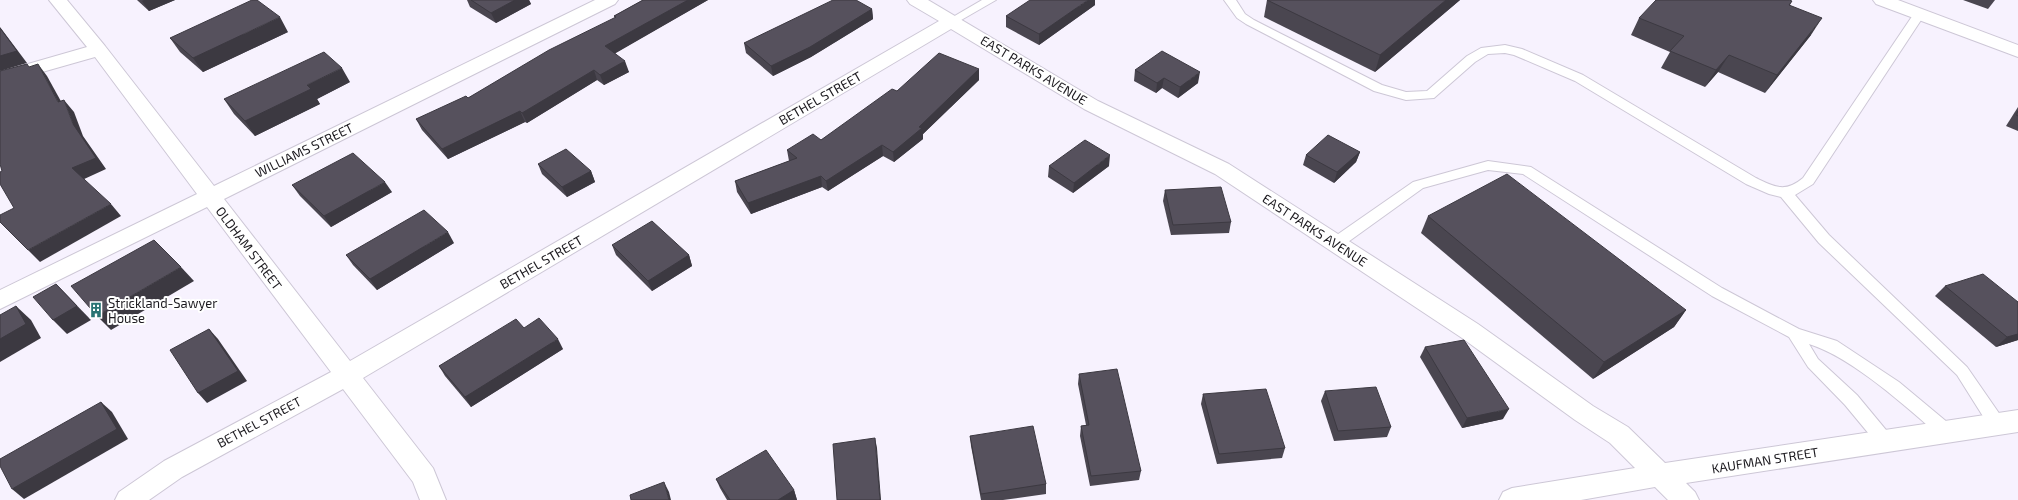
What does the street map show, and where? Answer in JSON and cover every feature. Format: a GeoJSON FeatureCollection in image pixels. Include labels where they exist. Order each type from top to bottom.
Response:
{"type":"FeatureCollection","features":[{"type":"Feature","properties":{"kind":"street","name":"OLDHAM STREET"},"geometry":{"type":"LineString","coordinates":[[58,0],[99,50],[424,476],[433,500]]}},
{"type":"Feature","properties":{"kind":"street","name":"WILLIAMS STREET"},"geometry":{"type":"LineString","coordinates":[[0,300],[609,0]]}},
{"type":"Feature","properties":{"kind":"street","name":"EAST PARKS AVENUE"},"geometry":{"type":"LineString","coordinates":[[916,0],[1091,104],[1222,169],[1470,330],[1584,413],[1619,434],[1686,500]]}},
{"type":"Feature","properties":{"kind":"street"},"geometry":{"type":"LineString","coordinates":[[1882,0],[2018,51]]}},
{"type":"Feature","properties":{"kind":"street","name":"BETHEL STREET"},"geometry":{"type":"LineString","coordinates":[[128,500],[173,469],[347,375],[952,21]]}},
{"type":"Feature","properties":{"kind":"street"},"geometry":{"type":"LineString","coordinates":[[0,78],[99,50]]}},
{"type":"Feature","properties":{"kind":"street","name":"KAUFMAN STREET"},"geometry":{"type":"LineString","coordinates":[[1512,500],[1660,475],[2007,423]]}},
{"type":"Feature","properties":{"kind":"lane"},"geometry":{"type":"LineString","coordinates":[[952,21],[990,0]]}},
{"type":"Feature","properties":{"kind":"lane"},"geometry":{"type":"LineString","coordinates":[[1230,0],[1241,16],[1250,22],[1378,88],[1406,96],[1430,95],[1470,59],[1485,51],[1505,49],[1518,52],[1579,78],[1751,181],[1770,189],[1785,192],[1797,191],[1808,181],[1919,14]]}},
{"type":"Feature","properties":{"kind":"lane"},"geometry":{"type":"LineString","coordinates":[[1336,243],[1418,186],[1488,165],[1526,170],[1717,292],[1794,333],[1832,345],[1893,387],[1947,432]]}},
{"type":"Feature","properties":{"kind":"lane"},"geometry":{"type":"LineString","coordinates":[[1785,192],[1824,239],[1962,370],[2007,423]]}},
{"type":"Feature","properties":{"kind":"lane"},"geometry":{"type":"LineString","coordinates":[[1794,333],[1813,363],[1851,400],[1885,441]]}},
{"type":"Feature","properties":{"kind":"building"},"geometry":{"type":"Polygon","coordinates":[[[252,0],[257,0],[280,17],[193,58],[170,38],[252,0]]]}},
{"type":"Feature","properties":{"kind":"building"},"geometry":{"type":"Polygon","coordinates":[[[471,0],[515,0],[491,13],[471,0]]]}},
{"type":"Feature","properties":{"kind":"building"},"geometry":{"type":"Polygon","coordinates":[[[643,0],[688,0],[605,46],[625,61],[600,75],[594,70],[522,113],[520,111],[442,149],[416,119],[466,96],[468,98],[549,50],[616,17],[614,16],[643,0]]]}},
{"type":"Feature","properties":{"kind":"building"},"geometry":{"type":"Polygon","coordinates":[[[833,0],[856,0],[872,9],[810,47],[771,66],[744,43],[833,0]]]}},
{"type":"Feature","properties":{"kind":"building"},"geometry":{"type":"Polygon","coordinates":[[[1030,0],[1088,0],[1039,34],[1006,16],[1030,0]]]}},
{"type":"Feature","properties":{"kind":"building"},"geometry":{"type":"Polygon","coordinates":[[[1267,0],[1446,0],[1380,55],[1267,0]]]}},
{"type":"Feature","properties":{"kind":"building"},"geometry":{"type":"Polygon","coordinates":[[[1656,0],[1789,0],[1792,1],[1789,5],[1822,18],[1777,75],[1729,55],[1716,70],[1670,51],[1684,36],[1639,18],[1656,0]]]}},
{"type":"Feature","properties":{"kind":"building"},"geometry":{"type":"Polygon","coordinates":[[[0,28],[17,51],[0,56],[0,28]]]}},
{"type":"Feature","properties":{"kind":"building"},"geometry":{"type":"Polygon","coordinates":[[[1162,51],[1200,72],[1180,87],[1164,78],[1157,83],[1135,70],[1162,51]]]}},
{"type":"Feature","properties":{"kind":"building"},"geometry":{"type":"Polygon","coordinates":[[[324,52],[342,68],[307,85],[311,89],[245,121],[224,99],[324,52]]]}},
{"type":"Feature","properties":{"kind":"building"},"geometry":{"type":"Polygon","coordinates":[[[939,53],[979,69],[919,127],[922,128],[893,152],[882,145],[826,181],[821,176],[748,203],[735,181],[797,158],[787,150],[813,134],[821,140],[892,89],[897,91],[939,53]]]}},
{"type":"Feature","properties":{"kind":"building"},"geometry":{"type":"Polygon","coordinates":[[[27,64],[29,67],[38,64],[58,102],[64,100],[73,124],[96,158],[72,168],[111,204],[28,250],[0,222],[0,215],[14,208],[0,184],[0,172],[2,171],[0,164],[0,71],[27,64]]]}},
{"type":"Feature","properties":{"kind":"building"},"geometry":{"type":"Polygon","coordinates":[[[1328,135],[1360,152],[1337,172],[1306,155],[1328,135]]]}},
{"type":"Feature","properties":{"kind":"building"},"geometry":{"type":"Polygon","coordinates":[[[1085,140],[1110,155],[1074,183],[1049,166],[1085,140]]]}},
{"type":"Feature","properties":{"kind":"building"},"geometry":{"type":"Polygon","coordinates":[[[566,149],[591,171],[562,187],[538,164],[566,149]]]}},
{"type":"Feature","properties":{"kind":"building"},"geometry":{"type":"Polygon","coordinates":[[[353,153],[385,182],[324,216],[292,185],[353,153]]]}},
{"type":"Feature","properties":{"kind":"building"},"geometry":{"type":"Polygon","coordinates":[[[1507,174],[1686,310],[1604,362],[1428,216],[1507,174]]]}},
{"type":"Feature","properties":{"kind":"building"},"geometry":{"type":"Polygon","coordinates":[[[1221,187],[1231,222],[1173,225],[1165,190],[1221,187]]]}},
{"type":"Feature","properties":{"kind":"building"},"geometry":{"type":"Polygon","coordinates":[[[424,210],[448,232],[370,279],[346,255],[424,210]]]}},
{"type":"Feature","properties":{"kind":"building"},"geometry":{"type":"Polygon","coordinates":[[[652,221],[689,255],[648,281],[612,245],[652,221]]]}},
{"type":"Feature","properties":{"kind":"building"},"geometry":{"type":"Polygon","coordinates":[[[154,240],[181,267],[97,316],[71,286],[154,240]]]}},
{"type":"Feature","properties":{"kind":"building"},"geometry":{"type":"Polygon","coordinates":[[[1983,274],[2018,302],[2018,334],[2007,337],[1945,286],[1983,274]]]}},
{"type":"Feature","properties":{"kind":"building"},"geometry":{"type":"Polygon","coordinates":[[[56,284],[77,306],[53,320],[33,297],[56,284]]]}},
{"type":"Feature","properties":{"kind":"building"},"geometry":{"type":"Polygon","coordinates":[[[16,306],[26,324],[0,339],[0,315],[16,306]]]}},
{"type":"Feature","properties":{"kind":"building"},"geometry":{"type":"Polygon","coordinates":[[[539,318],[558,339],[465,397],[439,366],[516,319],[524,328],[539,318]]]}},
{"type":"Feature","properties":{"kind":"building"},"geometry":{"type":"Polygon","coordinates":[[[209,329],[238,371],[198,393],[170,350],[209,329]]]}},
{"type":"Feature","properties":{"kind":"building"},"geometry":{"type":"Polygon","coordinates":[[[1464,340],[1509,409],[1467,418],[1425,347],[1464,340]]]}},
{"type":"Feature","properties":{"kind":"building"},"geometry":{"type":"Polygon","coordinates":[[[1117,369],[1141,471],[1091,476],[1081,426],[1089,425],[1079,374],[1117,369]]]}},
{"type":"Feature","properties":{"kind":"building"},"geometry":{"type":"Polygon","coordinates":[[[1376,387],[1391,427],[1338,431],[1325,391],[1376,387]]]}},
{"type":"Feature","properties":{"kind":"building"},"geometry":{"type":"Polygon","coordinates":[[[1266,389],[1285,448],[1219,454],[1203,394],[1266,389]]]}},
{"type":"Feature","properties":{"kind":"building"},"geometry":{"type":"Polygon","coordinates":[[[101,402],[117,429],[12,489],[0,466],[0,459],[101,402]]]}},
{"type":"Feature","properties":{"kind":"building"},"geometry":{"type":"Polygon","coordinates":[[[1033,426],[1046,484],[981,494],[970,436],[1033,426]]]}},
{"type":"Feature","properties":{"kind":"building"},"geometry":{"type":"Polygon","coordinates":[[[875,438],[880,500],[837,500],[833,444],[875,438]]]}},
{"type":"Feature","properties":{"kind":"building"},"geometry":{"type":"Polygon","coordinates":[[[766,450],[794,490],[778,500],[730,500],[716,479],[766,450]]]}},
{"type":"Feature","properties":{"kind":"building"},"geometry":{"type":"Polygon","coordinates":[[[664,482],[669,500],[631,500],[630,495],[664,482]]]}},
{"type":"Feature","properties":{"kind":"place","name":"Strickland-Sawyer House"},"geometry":{"type":"Point","coordinates":[96,310]}}]}
